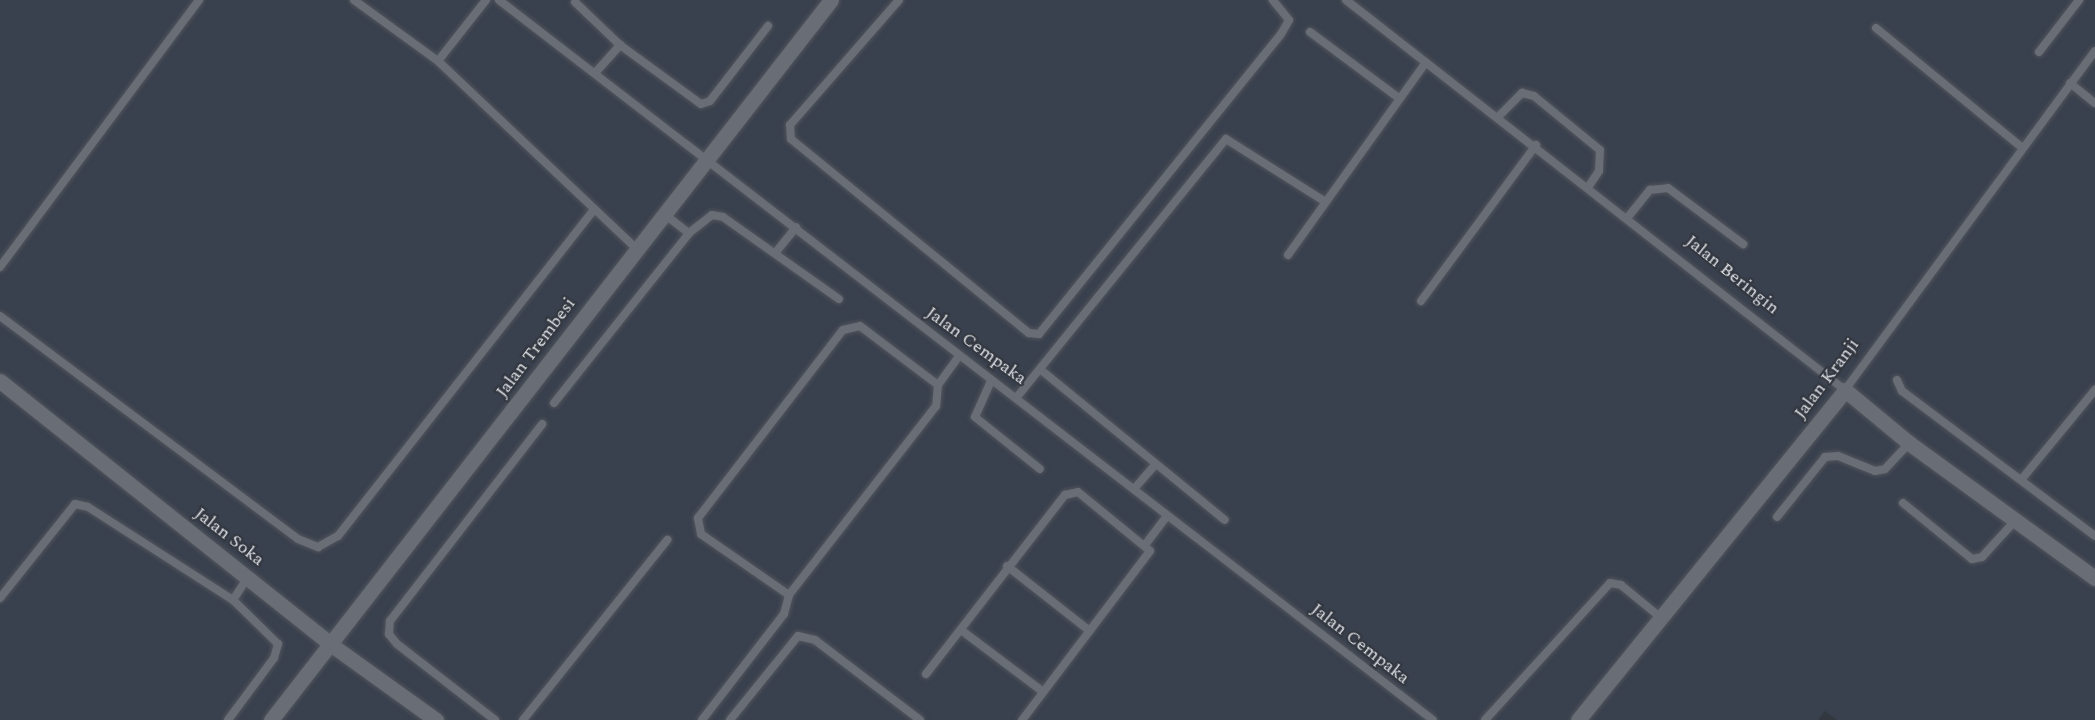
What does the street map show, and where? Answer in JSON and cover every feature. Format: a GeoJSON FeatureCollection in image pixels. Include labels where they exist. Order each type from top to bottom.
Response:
{"type":"FeatureCollection","features":[{"type":"Feature","properties":{"kind":"street","name":"Jalan Trembesi"},"geometry":{"type":"LineString","coordinates":[[271,720],[333,646],[636,248],[831,0]]}},
{"type":"Feature","properties":{"kind":"street","name":"Jalan Soka"},"geometry":{"type":"LineString","coordinates":[[0,381],[333,646],[436,720]]}},
{"type":"Feature","properties":{"kind":"street","name":"Jalan Beringin"},"geometry":{"type":"LineString","coordinates":[[1845,390],[1909,443],[2014,522],[2095,578]]}},
{"type":"Feature","properties":{"kind":"street","name":"Jalan Kranji"},"geometry":{"type":"LineString","coordinates":[[1578,720],[1845,390]]}},
{"type":"Feature","properties":{"kind":"lane"},"geometry":{"type":"LineString","coordinates":[[0,267],[199,0]]}},
{"type":"Feature","properties":{"kind":"lane"},"geometry":{"type":"LineString","coordinates":[[354,0],[438,61],[593,211],[636,248]]}},
{"type":"Feature","properties":{"kind":"lane"},"geometry":{"type":"LineString","coordinates":[[438,61],[486,0]]}},
{"type":"Feature","properties":{"kind":"lane","name":"Jalan Cempaka"},"geometry":{"type":"LineString","coordinates":[[499,0],[708,157],[958,357],[1017,397],[1167,516],[1433,720]]}},
{"type":"Feature","properties":{"kind":"lane"},"geometry":{"type":"LineString","coordinates":[[899,0],[790,125],[791,139],[1029,333],[1039,334],[1281,34],[1289,20],[1273,0]]}},
{"type":"Feature","properties":{"kind":"lane","name":"Jalan Beringin"},"geometry":{"type":"LineString","coordinates":[[1346,0],[1589,186],[1845,390]]}},
{"type":"Feature","properties":{"kind":"lane"},"geometry":{"type":"LineString","coordinates":[[2039,52],[2079,0]]}},
{"type":"Feature","properties":{"kind":"lane"},"geometry":{"type":"LineString","coordinates":[[575,2],[620,45],[701,104],[710,101],[768,26]]}},
{"type":"Feature","properties":{"kind":"lane"},"geometry":{"type":"LineString","coordinates":[[1876,28],[2020,146]]}},
{"type":"Feature","properties":{"kind":"lane"},"geometry":{"type":"LineString","coordinates":[[1310,32],[1399,98]]}},
{"type":"Feature","properties":{"kind":"lane"},"geometry":{"type":"LineString","coordinates":[[595,73],[620,45]]}},
{"type":"Feature","properties":{"kind":"lane","name":"Jalan Kranji"},"geometry":{"type":"LineString","coordinates":[[1845,390],[2020,146],[2095,51]]}},
{"type":"Feature","properties":{"kind":"lane"},"geometry":{"type":"LineString","coordinates":[[1288,255],[1324,201],[1426,62]]}},
{"type":"Feature","properties":{"kind":"lane"},"geometry":{"type":"LineString","coordinates":[[2070,83],[2095,103]]}},
{"type":"Feature","properties":{"kind":"lane"},"geometry":{"type":"LineString","coordinates":[[1499,116],[1522,93],[1534,96],[1600,150],[1599,171],[1589,186]]}},
{"type":"Feature","properties":{"kind":"lane"},"geometry":{"type":"LineString","coordinates":[[1017,397],[1226,139],[1324,201]]}},
{"type":"Feature","properties":{"kind":"lane"},"geometry":{"type":"LineString","coordinates":[[1421,301],[1536,145]]}},
{"type":"Feature","properties":{"kind":"lane"},"geometry":{"type":"LineString","coordinates":[[1628,217],[1650,190],[1668,188],[1743,244]]}},
{"type":"Feature","properties":{"kind":"lane"},"geometry":{"type":"LineString","coordinates":[[0,316],[298,539],[318,547],[338,536],[593,211]]}},
{"type":"Feature","properties":{"kind":"lane"},"geometry":{"type":"LineString","coordinates":[[663,213],[689,233]]}},
{"type":"Feature","properties":{"kind":"lane"},"geometry":{"type":"LineString","coordinates":[[554,402],[689,233],[712,215],[723,217],[776,252],[839,299]]}},
{"type":"Feature","properties":{"kind":"lane"},"geometry":{"type":"LineString","coordinates":[[776,252],[796,228]]}},
{"type":"Feature","properties":{"kind":"lane"},"geometry":{"type":"LineString","coordinates":[[789,595],[701,534],[698,518],[850,325],[860,326],[938,385]]}},
{"type":"Feature","properties":{"kind":"lane"},"geometry":{"type":"LineString","coordinates":[[702,720],[784,614],[789,595],[936,406],[938,385],[958,357]]}},
{"type":"Feature","properties":{"kind":"lane"},"geometry":{"type":"LineString","coordinates":[[1041,370],[1225,520]]}},
{"type":"Feature","properties":{"kind":"lane"},"geometry":{"type":"LineString","coordinates":[[1897,380],[1902,391],[2095,536]]}},
{"type":"Feature","properties":{"kind":"lane"},"geometry":{"type":"LineString","coordinates":[[991,381],[975,417],[1040,469]]}},
{"type":"Feature","properties":{"kind":"lane"},"geometry":{"type":"LineString","coordinates":[[2021,480],[2095,390]]}},
{"type":"Feature","properties":{"kind":"lane"},"geometry":{"type":"LineString","coordinates":[[495,720],[397,644],[389,634],[390,621],[542,424]]}},
{"type":"Feature","properties":{"kind":"lane"},"geometry":{"type":"LineString","coordinates":[[1777,517],[1825,457],[1838,456],[1875,471],[1885,469],[1909,443]]}},
{"type":"Feature","properties":{"kind":"lane"},"geometry":{"type":"LineString","coordinates":[[1134,489],[1156,464]]}},
{"type":"Feature","properties":{"kind":"lane"},"geometry":{"type":"LineString","coordinates":[[926,674],[1007,566],[1071,490],[1145,545],[1149,553],[1022,720]]}},
{"type":"Feature","properties":{"kind":"lane"},"geometry":{"type":"LineString","coordinates":[[1903,503],[1971,559],[1982,557],[2014,522]]}},
{"type":"Feature","properties":{"kind":"lane"},"geometry":{"type":"LineString","coordinates":[[0,598],[75,504],[88,507],[233,600],[278,644],[274,658],[228,720]]}},
{"type":"Feature","properties":{"kind":"lane"},"geometry":{"type":"LineString","coordinates":[[1145,545],[1167,516]]}},
{"type":"Feature","properties":{"kind":"lane"},"geometry":{"type":"LineString","coordinates":[[523,720],[667,540]]}},
{"type":"Feature","properties":{"kind":"lane"},"geometry":{"type":"LineString","coordinates":[[1007,566],[1090,631]]}},
{"type":"Feature","properties":{"kind":"lane"},"geometry":{"type":"LineString","coordinates":[[233,600],[248,577]]}},
{"type":"Feature","properties":{"kind":"lane"},"geometry":{"type":"LineString","coordinates":[[1485,720],[1610,583],[1621,585],[1660,617]]}},
{"type":"Feature","properties":{"kind":"lane"},"geometry":{"type":"LineString","coordinates":[[961,630],[1042,691]]}},
{"type":"Feature","properties":{"kind":"lane"},"geometry":{"type":"LineString","coordinates":[[730,720],[798,636],[815,640],[920,720]]}},
{"type":"Feature","properties":{"kind":"shaded area"},"geometry":{"type":"Polygon","coordinates":[[[0,0],[2095,0],[2095,720],[1837,720],[1825,711],[1818,720],[0,720],[0,0]]]}}]}
